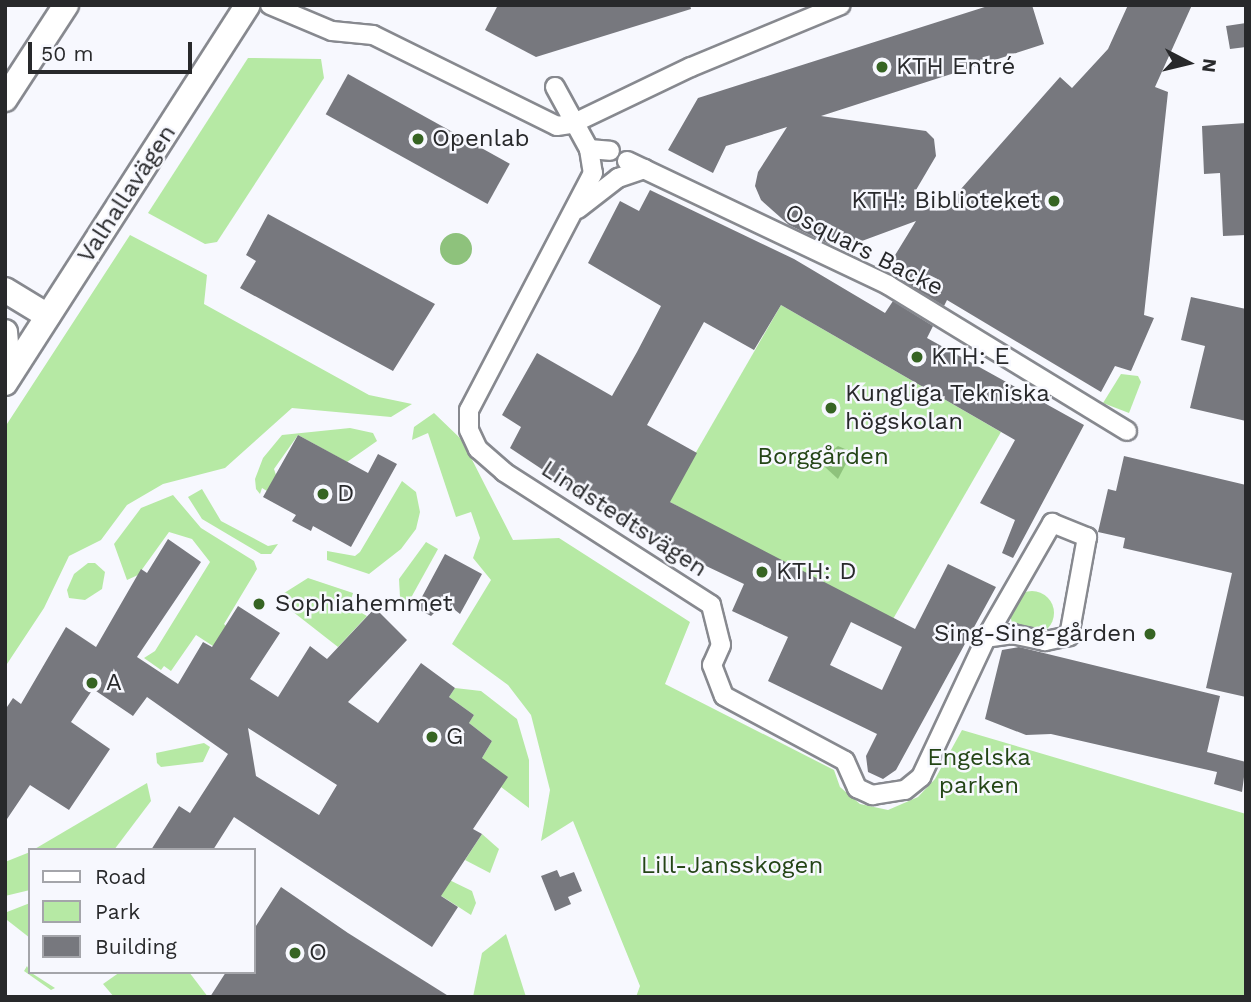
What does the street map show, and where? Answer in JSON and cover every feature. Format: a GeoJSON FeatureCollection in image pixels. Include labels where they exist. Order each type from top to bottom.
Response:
{"type":"FeatureCollection","features":[{"type":"Feature","properties":{"kind":"main road"},"geometry":{"type":"LineString","coordinates":[[5,99],[66,5]]}},
{"type":"Feature","properties":{"kind":"main road","name":"Valhallavägen"},"geometry":{"type":"LineString","coordinates":[[7,380],[248,5]]}},
{"type":"Feature","properties":{"kind":"main road"},"geometry":{"type":"LineString","coordinates":[[5,290],[48,316]]}},
{"type":"Feature","properties":{"kind":"main road"},"geometry":{"type":"LineString","coordinates":[[5,332],[11,360],[7,380]]}},
{"type":"Feature","properties":{"kind":"street"},"geometry":{"type":"LineString","coordinates":[[271,5],[332,31],[373,35],[537,119],[557,126],[572,124],[691,67],[841,5]]}},
{"type":"Feature","properties":{"kind":"street"},"geometry":{"type":"LineString","coordinates":[[555,87],[572,124],[589,149],[610,151]]}},
{"type":"Feature","properties":{"kind":"street","name":"Lindstedtsvägen"},"geometry":{"type":"LineString","coordinates":[[589,149],[593,173],[578,209],[469,410],[469,430],[478,449],[504,472],[711,606],[721,645],[712,665],[724,696],[845,761],[857,788],[873,795],[905,790],[921,777],[986,638],[1052,523],[1087,537],[1069,636],[1045,641],[1013,634],[986,638]]}},
{"type":"Feature","properties":{"kind":"street","name":"Osquars Backe"},"geometry":{"type":"LineString","coordinates":[[627,161],[888,285],[1127,431]]}},
{"type":"Feature","properties":{"kind":"street"},"geometry":{"type":"LineString","coordinates":[[578,209],[618,178],[651,172]]}},
{"type":"Feature","properties":{"kind":"green space"},"geometry":{"type":"Polygon","coordinates":[[[248,58],[321,59],[324,78],[217,242],[205,244],[148,213],[248,58]]]}},
{"type":"Feature","properties":{"kind":"green space"},"geometry":{"type":"Polygon","coordinates":[[[130,235],[207,275],[204,304],[369,395],[412,404],[391,417],[292,408],[225,468],[163,484],[127,505],[101,540],[69,556],[44,608],[5,667],[5,427],[130,235]]]}},
{"type":"Feature","properties":{"kind":"green space","name":"Borggården"},"geometry":{"type":"Polygon","coordinates":[[[781,305],[1001,432],[888,628],[668,501],[781,305]]]}},
{"type":"Feature","properties":{"kind":"green space"},"geometry":{"type":"Polygon","coordinates":[[[1121,374],[1138,376],[1141,382],[1129,413],[1103,403],[1121,374]]]}},
{"type":"Feature","properties":{"kind":"green space","name":"Lill-Jansskogen"},"geometry":{"type":"Polygon","coordinates":[[[434,413],[462,440],[513,540],[559,538],[690,622],[665,684],[834,770],[840,787],[860,804],[888,810],[918,797],[935,779],[962,730],[1246,814],[1246,997],[636,997],[640,986],[573,821],[541,841],[550,790],[531,715],[508,685],[452,644],[491,580],[473,558],[480,538],[471,512],[456,517],[428,433],[412,440],[414,427],[434,413]]]}},
{"type":"Feature","properties":{"kind":"green space"},"geometry":{"type":"Polygon","coordinates":[[[350,428],[373,433],[377,441],[347,462],[298,435],[274,469],[276,475],[267,491],[262,488],[260,494],[256,489],[255,479],[263,458],[282,435],[350,428]]]}},
{"type":"Feature","properties":{"kind":"green space"},"geometry":{"type":"Polygon","coordinates":[[[402,481],[416,492],[420,512],[416,529],[401,549],[369,574],[327,560],[327,551],[355,556],[360,552],[402,481]]]}},
{"type":"Feature","properties":{"kind":"green space"},"geometry":{"type":"Polygon","coordinates":[[[202,489],[221,521],[268,546],[278,544],[271,554],[261,554],[202,519],[188,497],[202,489]]]}},
{"type":"Feature","properties":{"kind":"green space"},"geometry":{"type":"Polygon","coordinates":[[[173,495],[201,528],[254,561],[257,569],[224,624],[228,628],[216,648],[196,635],[171,671],[164,666],[161,670],[144,658],[155,651],[210,562],[192,539],[169,532],[138,575],[127,580],[114,544],[141,508],[173,495]]]}},
{"type":"Feature","properties":{"kind":"green space"},"geometry":{"type":"Polygon","coordinates":[[[426,542],[438,549],[407,605],[400,597],[399,579],[426,542]]]}},
{"type":"Feature","properties":{"kind":"green space"},"geometry":{"type":"Polygon","coordinates":[[[88,563],[95,563],[105,572],[102,589],[85,600],[69,598],[67,590],[74,574],[88,563]]]}},
{"type":"Feature","properties":{"kind":"green space"},"geometry":{"type":"Polygon","coordinates":[[[308,578],[353,593],[349,606],[367,616],[338,647],[283,604],[281,595],[308,578]]]}},
{"type":"Feature","properties":{"kind":"green space"},"geometry":{"type":"Polygon","coordinates":[[[1032,591],[1048,597],[1054,613],[1048,629],[1032,635],[1016,629],[1010,613],[1016,597],[1032,591]]]}},
{"type":"Feature","properties":{"kind":"green space"},"geometry":{"type":"Polygon","coordinates":[[[455,688],[481,691],[517,719],[529,760],[529,808],[501,787],[482,758],[492,741],[469,723],[474,715],[449,697],[455,688]]]}},
{"type":"Feature","properties":{"kind":"green space"},"geometry":{"type":"Polygon","coordinates":[[[204,743],[210,747],[203,762],[161,767],[157,763],[156,753],[204,743]]]}},
{"type":"Feature","properties":{"kind":"green space"},"geometry":{"type":"Polygon","coordinates":[[[147,783],[151,801],[116,848],[36,848],[147,783]]]}},
{"type":"Feature","properties":{"kind":"green space"},"geometry":{"type":"Polygon","coordinates":[[[482,834],[499,849],[490,873],[465,860],[482,834]]]}},
{"type":"Feature","properties":{"kind":"green space"},"geometry":{"type":"Polygon","coordinates":[[[28,853],[28,890],[5,896],[5,862],[28,853]]]}},
{"type":"Feature","properties":{"kind":"green space"},"geometry":{"type":"Polygon","coordinates":[[[437,874],[472,891],[476,903],[471,915],[429,888],[437,874]]]}},
{"type":"Feature","properties":{"kind":"green space"},"geometry":{"type":"Polygon","coordinates":[[[28,904],[28,936],[7,920],[7,912],[28,904]]]}},
{"type":"Feature","properties":{"kind":"green space"},"geometry":{"type":"Polygon","coordinates":[[[506,934],[526,997],[473,997],[482,953],[506,934]]]}},
{"type":"Feature","properties":{"kind":"green space"},"geometry":{"type":"Polygon","coordinates":[[[28,974],[33,974],[55,988],[51,990],[28,974]]]}},
{"type":"Feature","properties":{"kind":"green space"},"geometry":{"type":"Polygon","coordinates":[[[117,974],[191,974],[208,997],[114,997],[103,984],[117,974]]]}},
{"type":"Feature","properties":{"kind":"shaded area"},"geometry":{"type":"Polygon","coordinates":[[[456,233],[468,237],[472,249],[468,261],[456,265],[444,261],[440,249],[444,237],[456,233]]]}},
{"type":"Feature","properties":{"kind":"shaded area"},"geometry":{"type":"Polygon","coordinates":[[[838,446],[852,452],[838,479],[825,467],[830,452],[838,446]]]}},
{"type":"Feature","properties":{"kind":"building"},"geometry":{"type":"Polygon","coordinates":[[[498,5],[690,5],[691,9],[536,57],[485,30],[498,5]]]}},
{"type":"Feature","properties":{"kind":"building","name":"KTH: Biblioteket"},"geometry":{"type":"Polygon","coordinates":[[[991,5],[1032,5],[1044,44],[821,116],[926,131],[934,139],[936,156],[916,190],[945,207],[1060,77],[1072,88],[1108,49],[1128,5],[1192,5],[1155,87],[1168,92],[1144,315],[1154,318],[1131,371],[1115,366],[1101,392],[947,300],[944,306],[904,282],[907,276],[889,265],[916,221],[851,245],[829,244],[789,225],[761,200],[755,186],[758,172],[787,127],[726,146],[713,173],[668,150],[698,98],[991,5]]]}},
{"type":"Feature","properties":{"kind":"building"},"geometry":{"type":"Polygon","coordinates":[[[1246,23],[1246,47],[1230,49],[1226,26],[1246,23]]]}},
{"type":"Feature","properties":{"kind":"building","name":"Openlab"},"geometry":{"type":"Polygon","coordinates":[[[348,74],[510,164],[488,204],[326,114],[348,74]]]}},
{"type":"Feature","properties":{"kind":"building"},"geometry":{"type":"Polygon","coordinates":[[[1246,123],[1246,235],[1223,236],[1220,173],[1204,174],[1202,126],[1246,123]]]}},
{"type":"Feature","properties":{"kind":"building"},"geometry":{"type":"Polygon","coordinates":[[[650,190],[794,259],[885,313],[893,301],[933,326],[927,338],[1084,425],[1013,558],[1002,553],[1015,520],[980,503],[1015,440],[781,305],[754,350],[704,322],[647,425],[697,453],[670,502],[915,629],[948,564],[996,587],[896,770],[883,779],[868,772],[866,756],[877,734],[768,681],[788,637],[732,611],[744,584],[641,535],[510,448],[521,427],[502,415],[537,353],[612,396],[637,352],[661,306],[588,263],[620,201],[639,211],[650,190]],[[851,622],[830,665],[882,690],[902,647],[851,622]]]}},
{"type":"Feature","properties":{"kind":"building"},"geometry":{"type":"Polygon","coordinates":[[[268,214],[435,304],[393,371],[240,288],[256,261],[246,255],[268,214]]]}},
{"type":"Feature","properties":{"kind":"building"},"geometry":{"type":"Polygon","coordinates":[[[1191,297],[1246,309],[1246,421],[1190,408],[1205,346],[1181,340],[1191,297]]]}},
{"type":"Feature","properties":{"kind":"building","name":"D"},"geometry":{"type":"Polygon","coordinates":[[[298,435],[368,473],[378,454],[397,464],[351,547],[313,526],[311,531],[292,521],[296,515],[263,497],[298,435]]]}},
{"type":"Feature","properties":{"kind":"building"},"geometry":{"type":"Polygon","coordinates":[[[1124,456],[1246,485],[1246,697],[1206,688],[1232,573],[1123,548],[1125,538],[1098,532],[1108,489],[1116,491],[1124,456]]]}},
{"type":"Feature","properties":{"kind":"building"},"geometry":{"type":"Polygon","coordinates":[[[168,539],[201,562],[137,657],[178,684],[203,642],[212,647],[238,606],[280,633],[250,679],[278,697],[310,646],[327,659],[375,608],[407,640],[348,702],[378,723],[421,663],[455,688],[449,697],[474,715],[469,723],[492,741],[482,758],[508,777],[473,829],[482,834],[441,896],[458,907],[432,947],[234,817],[214,848],[152,848],[179,806],[190,813],[228,754],[147,697],[133,716],[93,689],[71,722],[110,749],[69,810],[30,785],[5,822],[5,710],[13,698],[21,704],[66,627],[96,647],[141,569],[147,573],[168,539]],[[248,728],[256,776],[319,815],[337,785],[248,728]]]}},
{"type":"Feature","properties":{"kind":"building"},"geometry":{"type":"Polygon","coordinates":[[[445,554],[482,574],[460,614],[445,602],[431,616],[416,608],[445,554]]]}},
{"type":"Feature","properties":{"kind":"building"},"geometry":{"type":"Polygon","coordinates":[[[1019,647],[1220,696],[1207,752],[1246,762],[1242,792],[1214,784],[1217,772],[1051,734],[1026,735],[985,719],[1002,650],[1019,647]]]}},
{"type":"Feature","properties":{"kind":"building"},"geometry":{"type":"Polygon","coordinates":[[[557,870],[560,877],[574,872],[582,891],[568,897],[571,904],[555,911],[541,876],[557,870]]]}},
{"type":"Feature","properties":{"kind":"building","name":"O"},"geometry":{"type":"Polygon","coordinates":[[[281,887],[450,997],[210,997],[225,974],[256,974],[256,926],[281,887]]]}},
{"type":"Feature","properties":{"kind":"place","name":"KTH Entré"},"geometry":{"type":"Point","coordinates":[882,67]}},
{"type":"Feature","properties":{"kind":"place","name":"Openlab"},"geometry":{"type":"Point","coordinates":[418,139]}},
{"type":"Feature","properties":{"kind":"place","name":"KTH: Biblioteket"},"geometry":{"type":"Point","coordinates":[1054,201]}},
{"type":"Feature","properties":{"kind":"place","name":"KTH: E"},"geometry":{"type":"Point","coordinates":[917,357]}},
{"type":"Feature","properties":{"kind":"place","name":"Kungliga Tekniska högskolan"},"geometry":{"type":"Point","coordinates":[831,408]}},
{"type":"Feature","properties":{"kind":"place","name":"D"},"geometry":{"type":"Point","coordinates":[323,494]}},
{"type":"Feature","properties":{"kind":"place","name":"KTH: D"},"geometry":{"type":"Point","coordinates":[762,572]}},
{"type":"Feature","properties":{"kind":"place","name":"Sophiahemmet"},"geometry":{"type":"Point","coordinates":[259,604]}},
{"type":"Feature","properties":{"kind":"place","name":"Sing-Sing-gården"},"geometry":{"type":"Point","coordinates":[1150,634]}},
{"type":"Feature","properties":{"kind":"place","name":"A"},"geometry":{"type":"Point","coordinates":[92,683]}},
{"type":"Feature","properties":{"kind":"place","name":"G"},"geometry":{"type":"Point","coordinates":[432,737]}},
{"type":"Feature","properties":{"kind":"place","name":"O"},"geometry":{"type":"Point","coordinates":[295,953]}},
{"type":"Feature","properties":{"kind":"park label","name":"Engelska parken"},"geometry":{"type":"Point","coordinates":[979,772]}}]}
